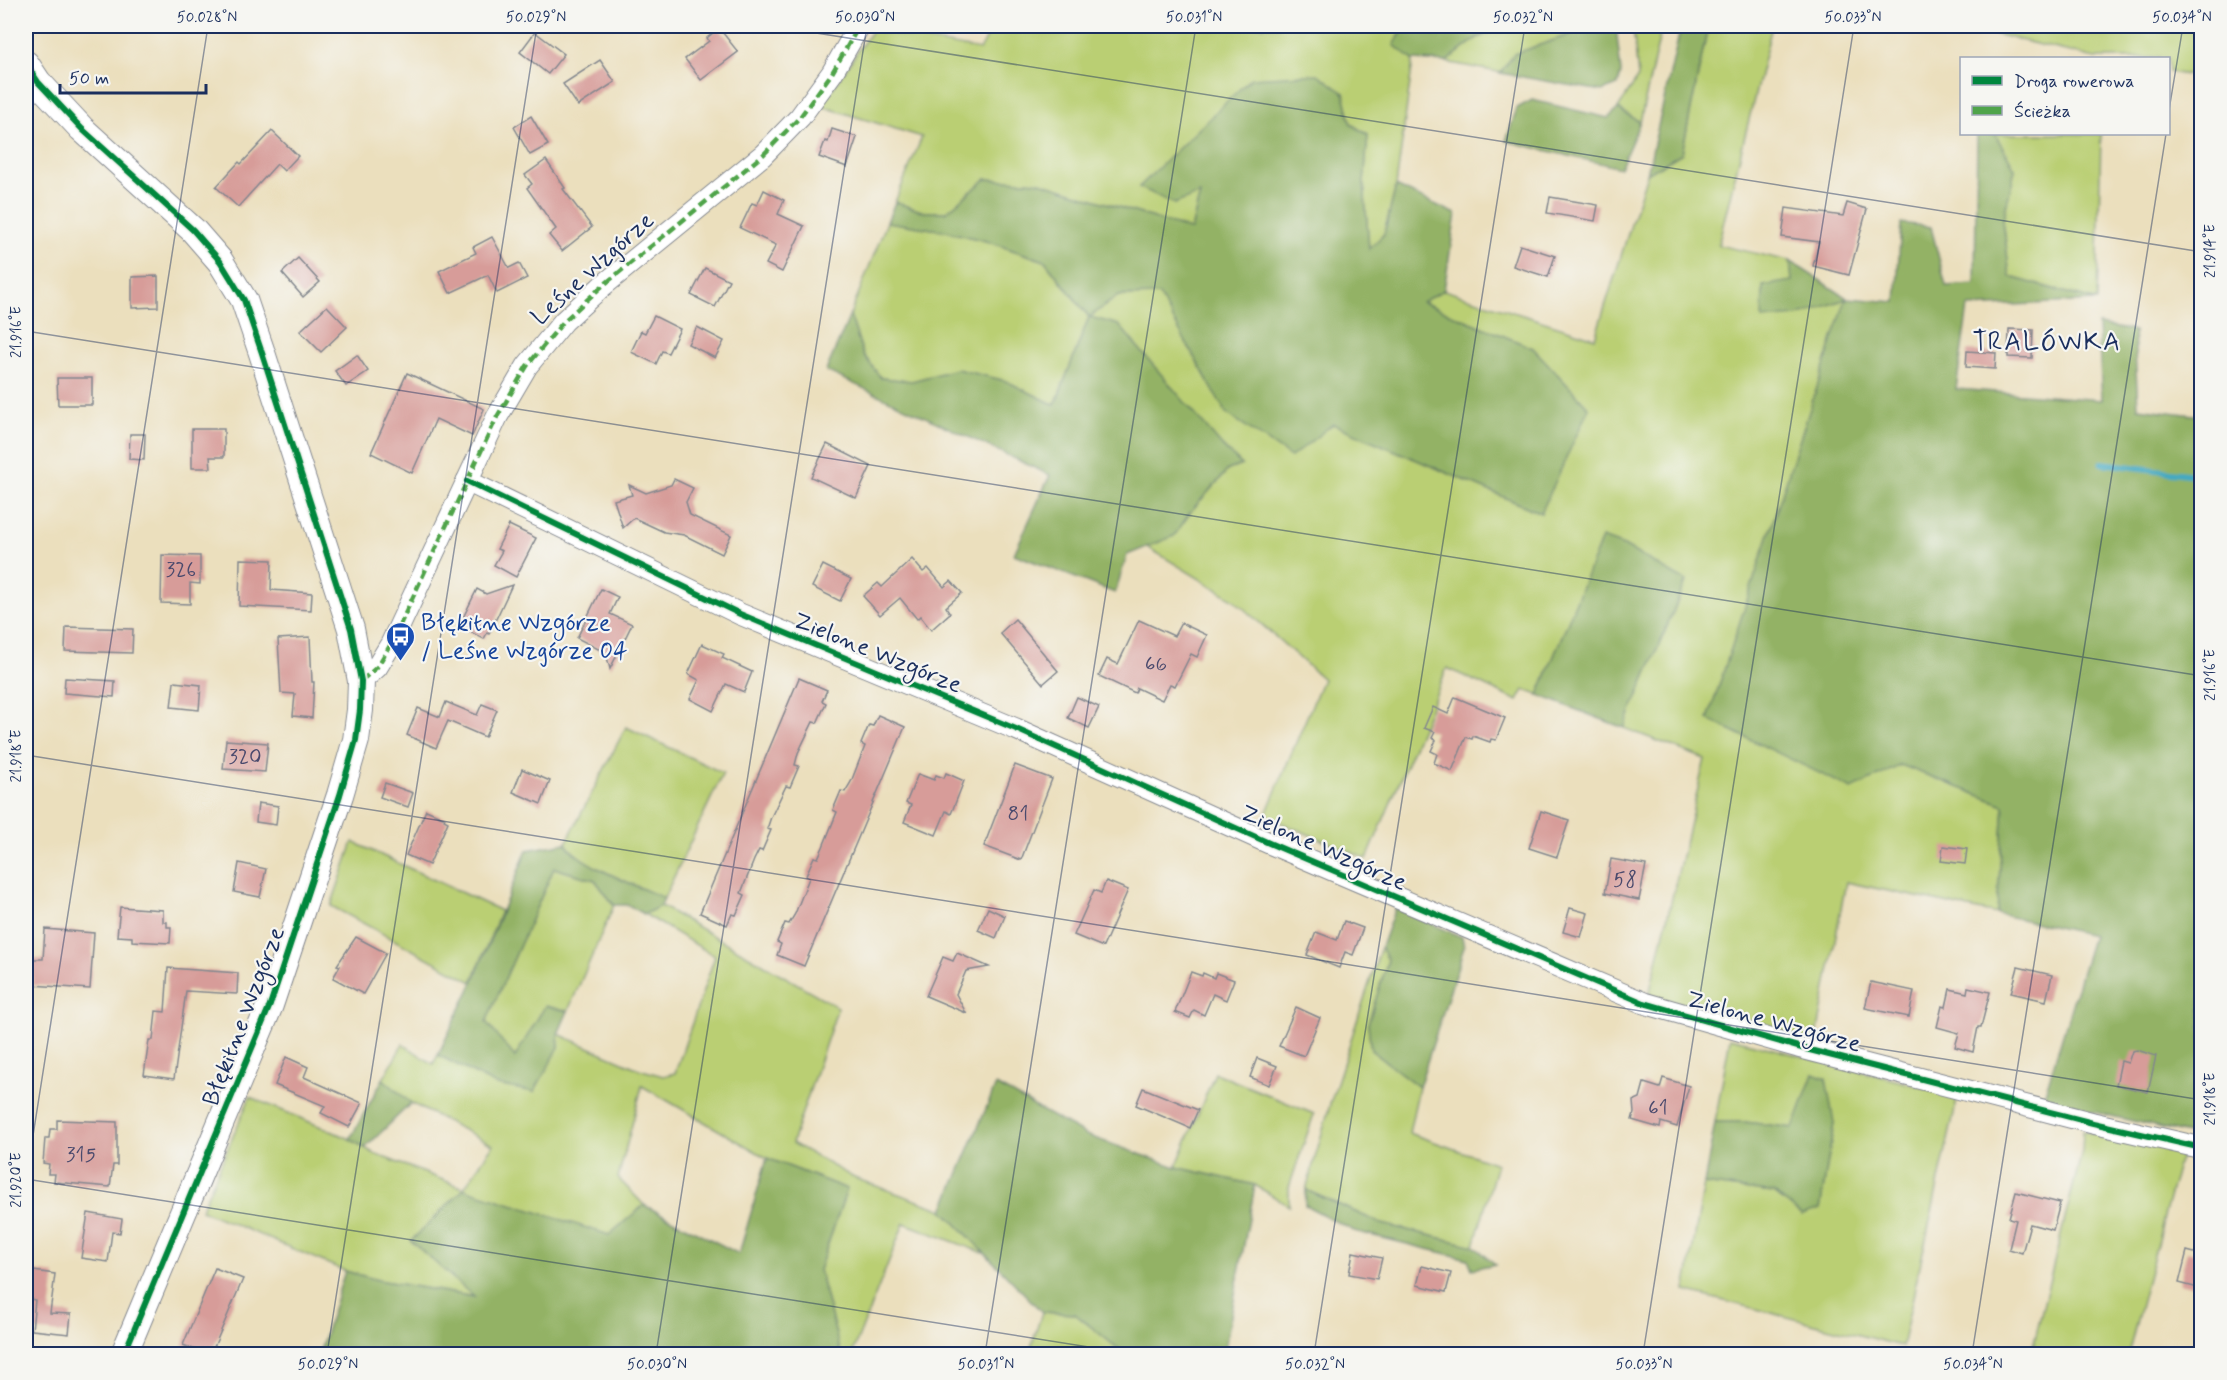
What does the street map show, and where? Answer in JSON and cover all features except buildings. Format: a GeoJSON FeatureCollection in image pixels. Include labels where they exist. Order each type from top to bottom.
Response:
{"type":"FeatureCollection","features":[{"type":"Feature","properties":{"kind":"street","name":"Leśne Wzgórze"},"geometry":{"type":"LineString","coordinates":[[361,681],[377,667],[391,644],[497,417],[527,366],[564,321],[600,288],[763,155],[800,117],[832,73],[860,26]]}},
{"type":"Feature","properties":{"kind":"street","name":"Błękitne Wzgórze"},"geometry":{"type":"LineString","coordinates":[[26,64],[38,82],[82,129],[193,230],[220,261],[243,300],[262,352],[351,629],[361,681],[356,740],[343,786],[270,1005],[124,1354]]}},
{"type":"Feature","properties":{"kind":"street","name":"Zielone Wzgórze"},"geometry":{"type":"LineString","coordinates":[[467,481],[740,614],[1016,729],[1269,843],[1644,1003],[1810,1050],[2093,1123],[2202,1148]]}},
{"type":"Feature","properties":{"kind":"green space"},"geometry":{"type":"Polygon","coordinates":[[[993,26],[1405,26],[1395,45],[1413,60],[1396,186],[1384,234],[1369,250],[1364,183],[1368,135],[1351,124],[1344,93],[1140,186],[1174,204],[1200,193],[1191,230],[1040,182],[986,179],[946,212],[924,212],[895,202],[922,137],[821,106],[872,30],[980,50],[993,26]]]}},
{"type":"Feature","properties":{"kind":"green space"},"geometry":{"type":"Polygon","coordinates":[[[1405,26],[1505,26],[1477,38],[1446,62],[1413,60],[1394,45],[1405,26]]]}},
{"type":"Feature","properties":{"kind":"green space"},"geometry":{"type":"Polygon","coordinates":[[[1505,26],[1594,26],[1503,73],[1446,62],[1477,38],[1505,26]]]}},
{"type":"Feature","properties":{"kind":"green space"},"geometry":{"type":"Polygon","coordinates":[[[1594,26],[1616,26],[1621,73],[1618,85],[1602,91],[1500,73],[1514,54],[1594,26]]]}},
{"type":"Feature","properties":{"kind":"green space"},"geometry":{"type":"Polygon","coordinates":[[[1633,26],[1662,26],[1640,122],[1618,109],[1638,77],[1633,26]]]}},
{"type":"Feature","properties":{"kind":"green space"},"geometry":{"type":"Polygon","coordinates":[[[1681,26],[1708,26],[1682,153],[1647,174],[1681,26]]]}},
{"type":"Feature","properties":{"kind":"green space"},"geometry":{"type":"Polygon","coordinates":[[[1708,26],[1772,26],[1718,245],[1790,261],[1797,316],[1847,298],[1708,719],[1852,788],[1901,765],[2004,805],[1997,914],[1846,882],[1816,1041],[1649,995],[1705,759],[1624,728],[1686,581],[1602,539],[1538,695],[1524,690],[1518,701],[1447,668],[1367,859],[1265,816],[1323,679],[1233,599],[1147,547],[1174,536],[1192,510],[1228,470],[1242,465],[1089,317],[1118,296],[1159,295],[1333,424],[1541,513],[1533,348],[1421,302],[1444,290],[1595,338],[1647,174],[1682,153],[1708,26]]]}},
{"type":"Feature","properties":{"kind":"green space"},"geometry":{"type":"Polygon","coordinates":[[[1961,26],[2201,26],[2201,77],[2170,72],[2170,57],[2091,57],[1961,26]]]}},
{"type":"Feature","properties":{"kind":"green space"},"geometry":{"type":"Polygon","coordinates":[[[1318,74],[1344,93],[1351,124],[1368,135],[1364,183],[1369,249],[1384,234],[1396,186],[1456,214],[1444,290],[1422,302],[1533,348],[1589,408],[1541,513],[1333,424],[1291,457],[1226,413],[1159,295],[1118,296],[1090,317],[1119,325],[1223,447],[1242,465],[1228,470],[1192,510],[1174,536],[1127,555],[1115,593],[1014,554],[1050,475],[826,371],[850,315],[863,354],[881,378],[912,381],[957,369],[1006,381],[1055,405],[1089,317],[1045,261],[986,241],[946,231],[887,222],[895,202],[924,212],[946,212],[986,179],[1040,182],[1191,230],[1200,194],[1174,204],[1139,187],[1251,78],[1318,74]]]}},
{"type":"Feature","properties":{"kind":"green space"},"geometry":{"type":"Polygon","coordinates":[[[1532,100],[1608,118],[1618,109],[1640,122],[1620,168],[1506,141],[1517,108],[1532,100]]]}},
{"type":"Feature","properties":{"kind":"green space"},"geometry":{"type":"Polygon","coordinates":[[[1977,135],[1996,135],[2015,169],[2003,220],[2010,277],[2097,301],[1968,307],[1956,389],[2102,400],[2098,325],[2134,331],[2138,408],[2201,416],[2201,1137],[2043,1100],[2093,935],[1997,914],[2004,805],[1901,765],[1852,789],[1708,719],[1846,299],[1797,316],[1762,319],[1763,286],[1792,281],[1790,261],[1847,298],[1896,302],[1901,223],[1931,227],[1946,286],[1975,284],[1977,135]]]}},
{"type":"Feature","properties":{"kind":"green space"},"geometry":{"type":"Polygon","coordinates":[[[1996,135],[2101,135],[2097,301],[2010,277],[2003,220],[2015,169],[1996,135]]]}},
{"type":"Feature","properties":{"kind":"green space"},"geometry":{"type":"Polygon","coordinates":[[[887,222],[946,231],[986,241],[1045,261],[1089,317],[1055,405],[1006,381],[957,369],[912,381],[880,378],[863,354],[850,315],[887,222]]]}},
{"type":"Feature","properties":{"kind":"green space"},"geometry":{"type":"Polygon","coordinates":[[[1602,538],[1624,546],[1686,581],[1624,728],[1538,695],[1602,538]]]}},
{"type":"Feature","properties":{"kind":"green space"},"geometry":{"type":"Polygon","coordinates":[[[626,727],[723,773],[664,898],[595,867],[572,851],[566,843],[626,727]]]}},
{"type":"Feature","properties":{"kind":"green space"},"geometry":{"type":"Polygon","coordinates":[[[353,842],[501,911],[472,982],[331,906],[353,842]]]}},
{"type":"Feature","properties":{"kind":"green space"},"geometry":{"type":"Polygon","coordinates":[[[566,843],[572,851],[595,867],[664,898],[661,906],[644,914],[628,905],[614,905],[595,880],[554,868],[486,1022],[515,1057],[545,1006],[568,1011],[558,1034],[559,1047],[534,1092],[496,1085],[438,1055],[473,982],[527,850],[566,843]]]}},
{"type":"Feature","properties":{"kind":"green space"},"geometry":{"type":"Polygon","coordinates":[[[554,868],[595,880],[614,905],[568,1011],[545,1006],[515,1058],[486,1022],[554,868]]]}},
{"type":"Feature","properties":{"kind":"green space"},"geometry":{"type":"Polygon","coordinates":[[[661,906],[838,1007],[792,1143],[854,1178],[943,1210],[986,1254],[904,1223],[852,1354],[841,1354],[819,1270],[847,1189],[767,1158],[642,1086],[618,1178],[644,1205],[609,1235],[464,1189],[411,1241],[475,1297],[378,1280],[345,1271],[201,1210],[250,1097],[350,1139],[375,1154],[464,1188],[493,1145],[411,1103],[383,1079],[403,1044],[433,1064],[438,1055],[496,1085],[559,1047],[558,1034],[639,1069],[663,1076],[675,1073],[715,956],[644,914],[661,906]]]}},
{"type":"Feature","properties":{"kind":"green space"},"geometry":{"type":"Polygon","coordinates":[[[1395,908],[1462,937],[1464,947],[1419,1087],[1371,1050],[1368,1024],[1388,960],[1381,947],[1395,908]]]}},
{"type":"Feature","properties":{"kind":"green space"},"geometry":{"type":"Polygon","coordinates":[[[1381,947],[1388,960],[1368,1024],[1371,1050],[1419,1087],[1409,1133],[1497,1164],[1474,1246],[1382,1224],[1306,1190],[1331,1101],[1381,947]]]}},
{"type":"Feature","properties":{"kind":"green space"},"geometry":{"type":"Polygon","coordinates":[[[1730,1038],[1942,1092],[1957,1100],[1902,1346],[1685,1291],[1704,1184],[1774,1193],[1802,1215],[1820,1209],[1834,1123],[1813,1074],[1794,1128],[1745,1122],[1715,1122],[1730,1038]]]}},
{"type":"Feature","properties":{"kind":"green space"},"geometry":{"type":"Polygon","coordinates":[[[1215,1073],[1314,1114],[1289,1187],[1289,1206],[1255,1185],[1176,1167],[1215,1073]]]}},
{"type":"Feature","properties":{"kind":"green space"},"geometry":{"type":"Polygon","coordinates":[[[1813,1074],[1826,1079],[1834,1123],[1820,1209],[1802,1215],[1774,1193],[1704,1184],[1715,1122],[1745,1122],[1793,1128],[1813,1074]]]}},
{"type":"Feature","properties":{"kind":"green space"},"geometry":{"type":"Polygon","coordinates":[[[383,1079],[411,1103],[365,1148],[350,1139],[383,1079]]]}},
{"type":"Feature","properties":{"kind":"green space"},"geometry":{"type":"Polygon","coordinates":[[[996,1085],[1086,1135],[1176,1167],[1255,1185],[1224,1354],[1125,1354],[1075,1314],[1042,1312],[943,1210],[996,1085]]]}},
{"type":"Feature","properties":{"kind":"green space"},"geometry":{"type":"Polygon","coordinates":[[[2083,1131],[2183,1152],[2128,1354],[2031,1354],[2082,1151],[2083,1131]]]}},
{"type":"Feature","properties":{"kind":"green space"},"geometry":{"type":"Polygon","coordinates":[[[767,1158],[847,1189],[819,1270],[841,1354],[319,1354],[345,1271],[378,1280],[474,1297],[411,1241],[464,1189],[609,1235],[644,1205],[739,1254],[767,1158]]]}},
{"type":"Feature","properties":{"kind":"green space"},"geometry":{"type":"Polygon","coordinates":[[[1306,1190],[1382,1224],[1474,1246],[1495,1264],[1472,1269],[1468,1259],[1354,1231],[1305,1205],[1306,1190]]]}},
{"type":"Feature","properties":{"kind":"green space"},"geometry":{"type":"Polygon","coordinates":[[[1042,1312],[1075,1314],[1125,1354],[1029,1354],[1042,1312]]]}},
{"type":"Feature","properties":{"kind":"waterway"},"geometry":{"type":"LineString","coordinates":[[2102,463],[2202,476]]}},
{"type":"Feature","properties":{"kind":"marked path"},"geometry":{"type":"LineString","coordinates":[[361,681],[377,667],[391,644],[497,417],[527,366],[564,321],[600,288],[763,155],[800,117],[832,73],[859,26]]}},
{"type":"Feature","properties":{"kind":"cycle path"},"geometry":{"type":"LineString","coordinates":[[26,64],[38,82],[82,129],[193,230],[220,261],[244,300],[351,629],[361,681],[356,740],[270,1005],[124,1354]]}},
{"type":"Feature","properties":{"kind":"cycle path"},"geometry":{"type":"LineString","coordinates":[[467,481],[740,614],[1016,729],[1269,843],[1644,1003],[1798,1047],[2093,1123],[2202,1148]]}},
{"type":"Feature","properties":{"kind":"place","name":"Błękitne Wzgórze / Leśne Wzgórze 04"},"geometry":{"type":"Point","coordinates":[400,662]}},
{"type":"Feature","properties":{"kind":"district","name":"TRALÓWKA"},"geometry":{"type":"Point","coordinates":[2047,341]}}]}
